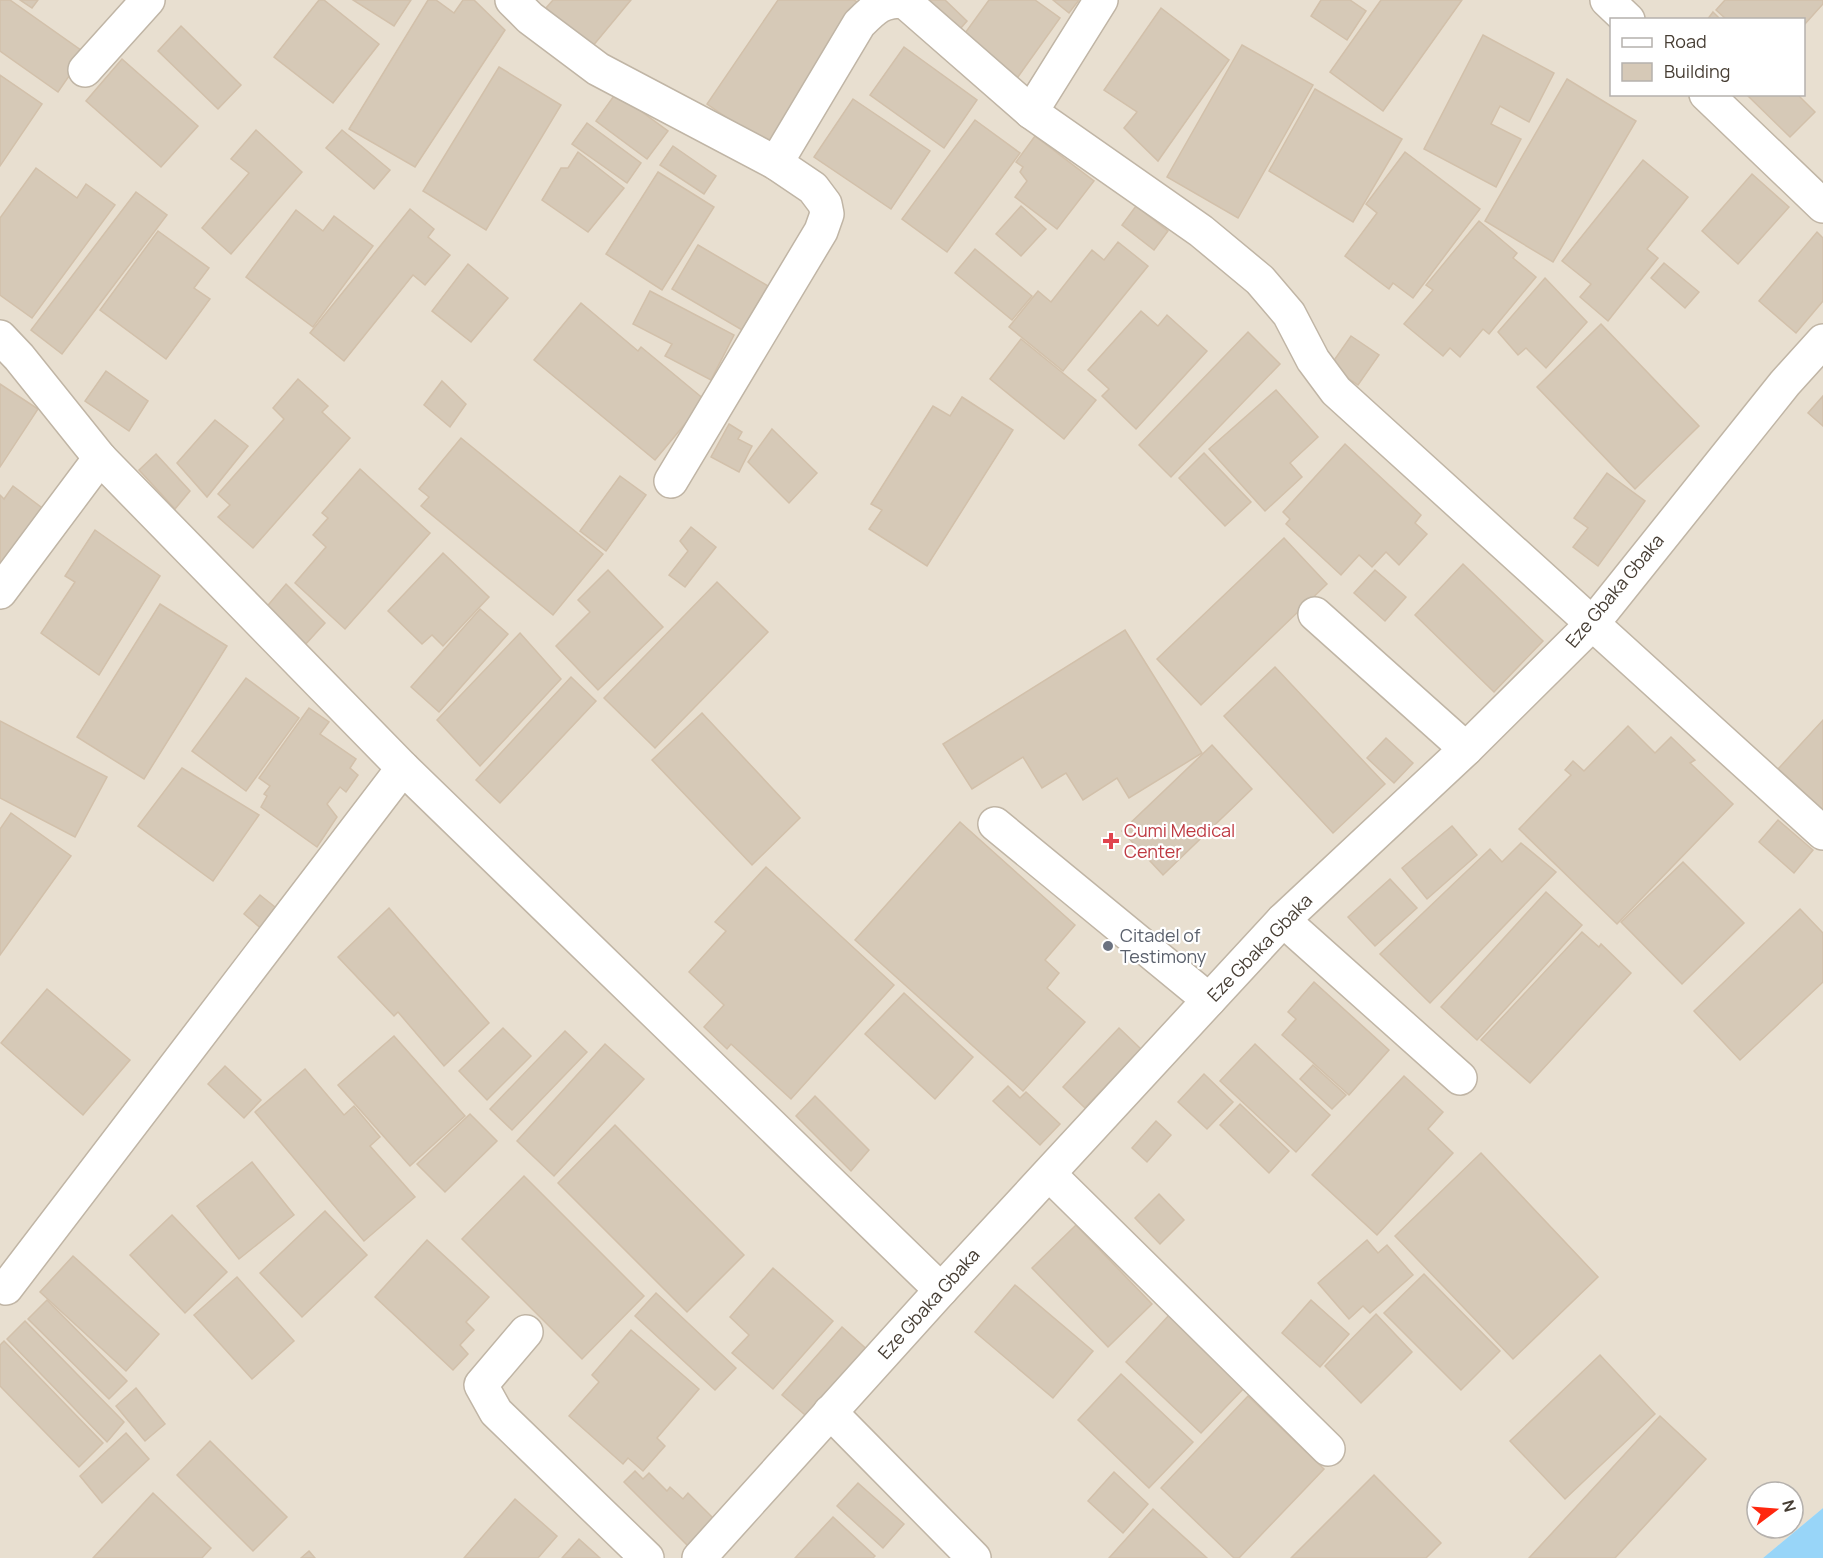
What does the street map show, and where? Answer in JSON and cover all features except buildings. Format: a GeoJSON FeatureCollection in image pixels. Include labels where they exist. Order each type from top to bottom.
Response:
{"type":"FeatureCollection","features":[{"type":"Feature","properties":{"kind":"street"},"geometry":{"type":"LineString","coordinates":[[85,69],[148,0]]}},
{"type":"Feature","properties":{"kind":"street"},"geometry":{"type":"LineString","coordinates":[[512,0],[530,18],[598,69],[776,163],[813,188],[825,204],[827,214],[821,231],[671,481]]}},
{"type":"Feature","properties":{"kind":"street"},"geometry":{"type":"LineString","coordinates":[[1032,112],[1101,0]]}},
{"type":"Feature","properties":{"kind":"street"},"geometry":{"type":"LineString","coordinates":[[1607,0],[1626,18]]}},
{"type":"Feature","properties":{"kind":"street"},"geometry":{"type":"LineString","coordinates":[[776,163],[859,24],[876,7],[889,1],[904,1],[1032,112],[1201,231],[1260,280],[1289,314],[1313,360],[1336,391],[1823,833]]}},
{"type":"Feature","properties":{"kind":"street"},"geometry":{"type":"LineString","coordinates":[[1708,96],[1823,207]]}},
{"type":"Feature","properties":{"kind":"street"},"geometry":{"type":"LineString","coordinates":[[0,337],[19,357],[100,458],[403,768],[941,1290]]}},
{"type":"Feature","properties":{"kind":"street","name":"Eze Gbaka Gbaka"},"geometry":{"type":"LineString","coordinates":[[699,1558],[941,1290],[1283,920],[1466,749],[1593,623],[1785,383],[1823,341]]}},
{"type":"Feature","properties":{"kind":"street"},"geometry":{"type":"LineString","coordinates":[[0,592],[100,458]]}},
{"type":"Feature","properties":{"kind":"street"},"geometry":{"type":"LineString","coordinates":[[1315,614],[1466,749]]}},
{"type":"Feature","properties":{"kind":"street"},"geometry":{"type":"LineString","coordinates":[[6,1288],[403,768]]}},
{"type":"Feature","properties":{"kind":"street"},"geometry":{"type":"LineString","coordinates":[[995,824],[1209,1000]]}},
{"type":"Feature","properties":{"kind":"street"},"geometry":{"type":"LineString","coordinates":[[1283,920],[1460,1078]]}},
{"type":"Feature","properties":{"kind":"street"},"geometry":{"type":"LineString","coordinates":[[1048,1174],[1328,1449]]}},
{"type":"Feature","properties":{"kind":"street"},"geometry":{"type":"LineString","coordinates":[[526,1332],[481,1384],[489,1400],[496,1412],[646,1558]]}},
{"type":"Feature","properties":{"kind":"street"},"geometry":{"type":"LineString","coordinates":[[830,1412],[974,1558]]}},
{"type":"Feature","properties":{"kind":"shaded area"},"geometry":{"type":"Polygon","coordinates":[[[0,0],[1823,0],[1823,1508],[1805,1523],[1805,1480],[1745,1480],[1745,1540],[1785,1540],[1763,1558],[0,1558],[0,0]]]}},
{"type":"Feature","properties":{"kind":"water"},"geometry":{"type":"Polygon","coordinates":[[[1823,1508],[1823,1558],[1763,1558],[1785,1540],[1805,1540],[1805,1523],[1823,1508]]]}},
{"type":"Feature","properties":{"kind":"place","name":"Cumi Medical Center"},"geometry":{"type":"Point","coordinates":[1111,841]}},
{"type":"Feature","properties":{"kind":"place","name":"Citadel of Testimony"},"geometry":{"type":"Point","coordinates":[1108,946]}}]}
